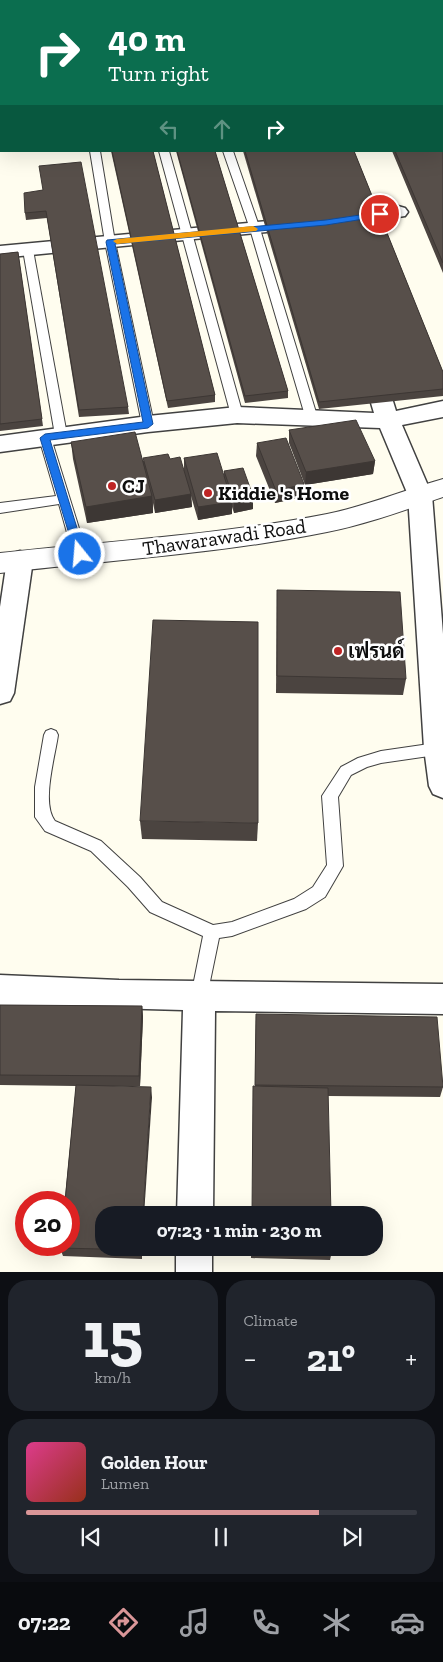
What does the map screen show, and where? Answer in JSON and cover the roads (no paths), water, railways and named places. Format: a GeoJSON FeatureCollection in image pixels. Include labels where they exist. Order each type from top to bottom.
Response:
{"type":"FeatureCollection","features":[{"type":"Feature","properties":{"kind":"street"},"geometry":{"type":"LineString","coordinates":[[0,252],[255,229],[323,227],[326,222],[398,212]]}},
{"type":"Feature","properties":{"kind":"street"},"geometry":{"type":"LineString","coordinates":[[367,354],[388,420],[431,492],[443,786]]}},
{"type":"Feature","properties":{"kind":"street"},"geometry":{"type":"LineString","coordinates":[[0,444],[148,424],[237,415],[340,421],[388,420],[443,409]]}},
{"type":"Feature","properties":{"kind":"street","name":"Thawarawadi Road"},"geometry":{"type":"LineString","coordinates":[[10,562],[152,548],[272,532],[329,522],[431,492]]}},
{"type":"Feature","properties":{"kind":"street"},"geometry":{"type":"LineString","coordinates":[[0,693],[10,562]]}},
{"type":"Feature","properties":{"kind":"street"},"geometry":{"type":"LineString","coordinates":[[0,990],[119,995],[443,1000]]}},
{"type":"Feature","properties":{"kind":"street"},"geometry":{"type":"LineString","coordinates":[[195,1206],[199,996]]}},
{"type":"Feature","properties":{"kind":"street"},"geometry":{"type":"LineString","coordinates":[[194,1256],[194,1272]]}},
{"type":"Feature","properties":{"kind":"lane"},"geometry":{"type":"LineString","coordinates":[[95,152],[110,242],[148,424]]}},
{"type":"Feature","properties":{"kind":"lane"},"geometry":{"type":"LineString","coordinates":[[164,152],[237,415]]}},
{"type":"Feature","properties":{"kind":"lane"},"geometry":{"type":"LineString","coordinates":[[228,152],[255,229],[312,419]]}},
{"type":"Feature","properties":{"kind":"lane"},"geometry":{"type":"LineString","coordinates":[[28,250],[63,499],[80,554]]}},
{"type":"Feature","properties":{"kind":"lane"},"geometry":{"type":"LineString","coordinates":[[0,508],[63,499]]}},
{"type":"Feature","properties":{"kind":"lane"},"geometry":{"type":"LineString","coordinates":[[51,735],[42,787],[43,817],[50,826],[96,846],[134,882],[156,907],[212,932],[232,929],[263,918],[300,904],[320,892],[335,866],[330,796],[346,771],[364,762],[381,757],[440,748]]}},
{"type":"Feature","properties":{"kind":"lane"},"geometry":{"type":"LineString","coordinates":[[199,996],[212,932]]}},
{"type":"Feature","properties":{"kind":"place","name":"CJ"},"geometry":{"type":"Point","coordinates":[112,486]}},
{"type":"Feature","properties":{"kind":"place","name":"Kiddie 's Home"},"geometry":{"type":"Point","coordinates":[208,493]}},
{"type":"Feature","properties":{"kind":"place","name":"เฟรนด์"},"geometry":{"type":"Point","coordinates":[338,651]}}]}
